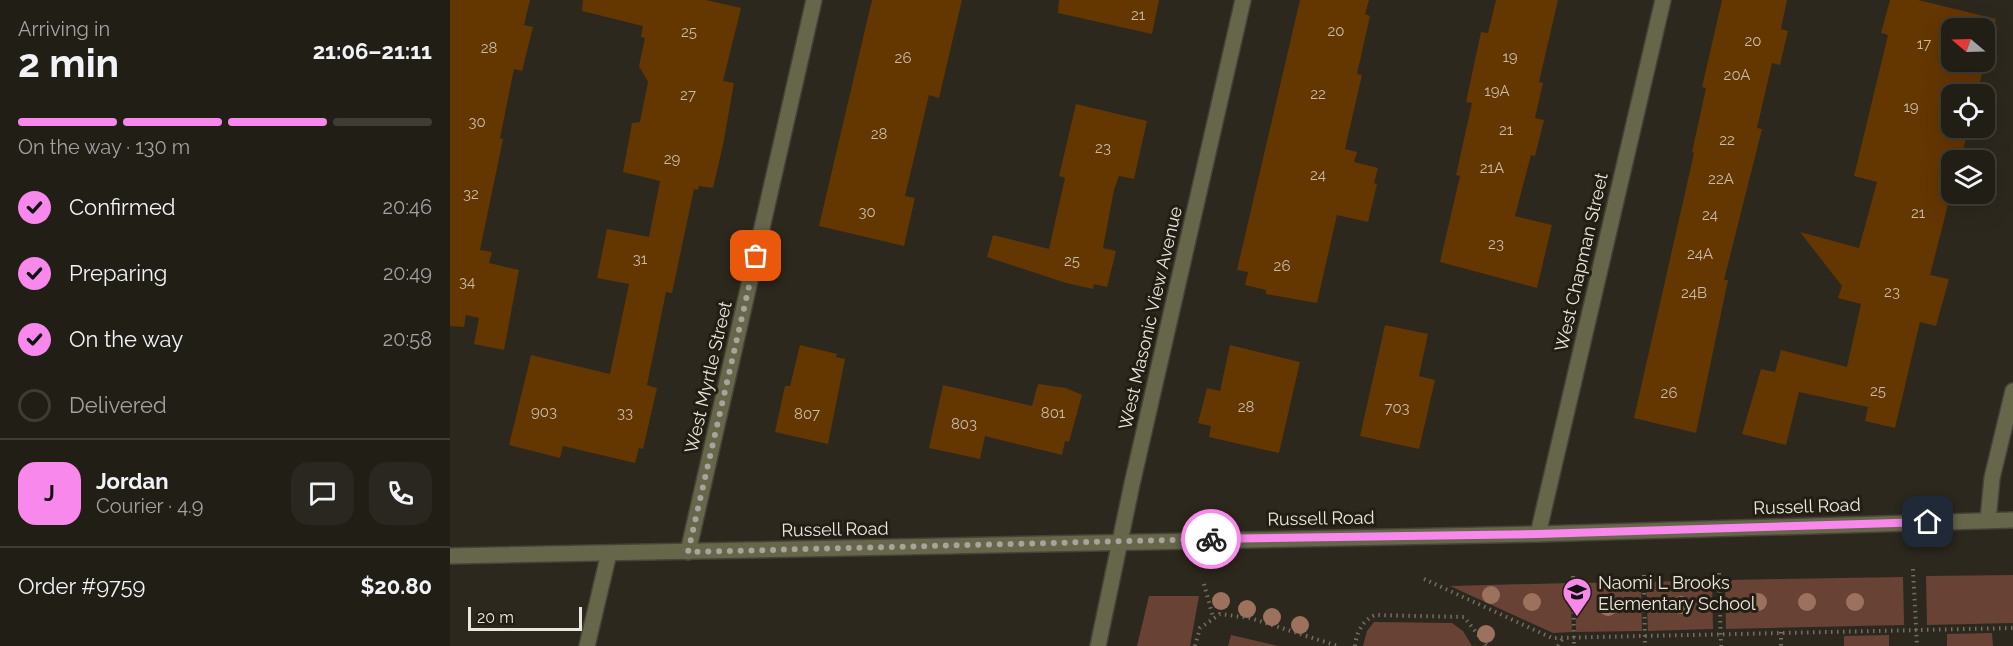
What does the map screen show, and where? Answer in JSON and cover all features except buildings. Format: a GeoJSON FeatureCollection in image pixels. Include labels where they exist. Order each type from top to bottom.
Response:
{"type":"FeatureCollection","features":[{"type":"Feature","properties":{"kind":"street","name":"West Myrtle Street"},"geometry":{"type":"LineString","coordinates":[[688,552],[814,0]]}},
{"type":"Feature","properties":{"kind":"street","name":"West Masonic View Avenue"},"geometry":{"type":"LineString","coordinates":[[1098,646],[1243,0]]}},
{"type":"Feature","properties":{"kind":"street","name":"West Chapman Street"},"geometry":{"type":"LineString","coordinates":[[1538,534],[1663,0]]}},
{"type":"Feature","properties":{"kind":"street"},"geometry":{"type":"LineString","coordinates":[[1988,520],[1992,478],[2013,391]]}},
{"type":"Feature","properties":{"kind":"street","name":"Russell Road"},"geometry":{"type":"LineString","coordinates":[[450,556],[1538,534],[2013,520]]}},
{"type":"Feature","properties":{"kind":"street"},"geometry":{"type":"LineString","coordinates":[[587,646],[609,553]]}},
{"type":"Feature","properties":{"kind":"path"},"geometry":{"type":"LineString","coordinates":[[1913,569],[1917,646]]}},
{"type":"Feature","properties":{"kind":"path"},"geometry":{"type":"LineString","coordinates":[[1719,573],[1721,646]]}},
{"type":"Feature","properties":{"kind":"path"},"geometry":{"type":"LineString","coordinates":[[1644,575],[1645,646]]}},
{"type":"Feature","properties":{"kind":"path"},"geometry":{"type":"LineString","coordinates":[[1573,576],[1574,646]]}},
{"type":"Feature","properties":{"kind":"path"},"geometry":{"type":"LineString","coordinates":[[1424,579],[1552,638],[1916,628],[2013,628]]}},
{"type":"Feature","properties":{"kind":"path"},"geometry":{"type":"LineString","coordinates":[[1204,584],[1213,617]]}},
{"type":"Feature","properties":{"kind":"path"},"geometry":{"type":"LineString","coordinates":[[1195,646],[1200,628],[1220,614],[1239,616],[1338,646]]}},
{"type":"Feature","properties":{"kind":"path"},"geometry":{"type":"LineString","coordinates":[[1355,646],[1357,634],[1365,622],[1375,615],[1387,615],[1464,616],[1487,646]]}},
{"type":"Feature","properties":{"kind":"path"},"geometry":{"type":"LineString","coordinates":[[1781,632],[1781,646]]}},
{"type":"Feature","properties":{"kind":"path"},"geometry":{"type":"LineString","coordinates":[[1558,646],[1563,638]]}},
{"type":"Feature","properties":{"kind":"shaded area"},"geometry":{"type":"Polygon","coordinates":[[[2013,575],[2013,623],[1927,625],[1926,576],[2013,575]]]}},
{"type":"Feature","properties":{"kind":"shaded area"},"geometry":{"type":"Polygon","coordinates":[[[1903,577],[1904,625],[1726,629],[1725,580],[1903,577]]]}},
{"type":"Feature","properties":{"kind":"shaded area"},"geometry":{"type":"Polygon","coordinates":[[[1712,580],[1713,629],[1648,631],[1646,582],[1712,580]]]}},
{"type":"Feature","properties":{"kind":"shaded area"},"geometry":{"type":"Polygon","coordinates":[[[1641,582],[1642,631],[1576,632],[1575,583],[1641,582]]]}},
{"type":"Feature","properties":{"kind":"shaded area"},"geometry":{"type":"Polygon","coordinates":[[[1570,583],[1572,632],[1553,633],[1450,586],[1570,583]]]}},
{"type":"Feature","properties":{"kind":"shaded area"},"geometry":{"type":"Polygon","coordinates":[[[1149,596],[1199,596],[1190,646],[1137,646],[1149,596]]]}},
{"type":"Feature","properties":{"kind":"shaded area"},"geometry":{"type":"Polygon","coordinates":[[[1374,622],[1452,623],[1463,631],[1472,646],[1363,646],[1367,631],[1374,622]]]}},
{"type":"Feature","properties":{"kind":"shaded area"},"geometry":{"type":"Polygon","coordinates":[[[1992,633],[1993,646],[1947,646],[1947,634],[1992,633]]]}},
{"type":"Feature","properties":{"kind":"shaded area"},"geometry":{"type":"Polygon","coordinates":[[[1231,635],[1279,646],[1228,646],[1231,635]]]}},
{"type":"Feature","properties":{"kind":"shaded area"},"geometry":{"type":"Polygon","coordinates":[[[1889,635],[1889,646],[1844,646],[1844,636],[1889,635]]]}},
{"type":"Feature","properties":{"kind":"way so far"},"geometry":{"type":"LineString","coordinates":[[756,256],[688,552],[1211,539]]}},
{"type":"Feature","properties":{"kind":"place","name":"Naomi L Brooks Elementary School"},"geometry":{"type":"Point","coordinates":[1577,618]}},
{"type":"Feature","properties":{"kind":"route"},"geometry":{"type":"LineString","coordinates":[[1211,539],[1538,534],[1928,522]]}}]}
